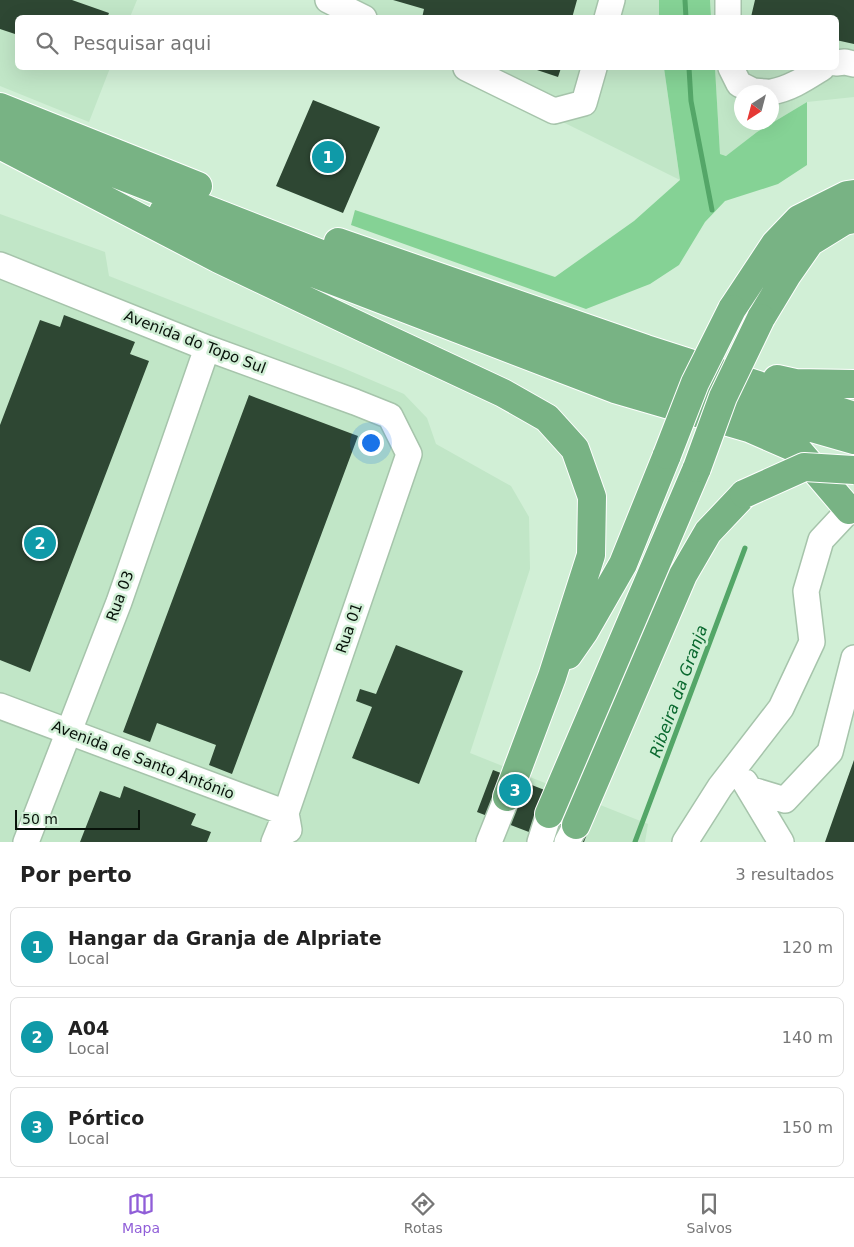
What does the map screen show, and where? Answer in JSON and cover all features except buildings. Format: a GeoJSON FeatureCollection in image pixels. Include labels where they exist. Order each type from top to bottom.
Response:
{"type":"FeatureCollection","features":[{"type":"Feature","properties":{"kind":"highway"},"geometry":{"type":"LineString","coordinates":[[0,106],[323,237],[646,349],[854,416]]}},
{"type":"Feature","properties":{"kind":"highway"},"geometry":{"type":"LineString","coordinates":[[0,129],[594,360],[746,409],[854,440]]}},
{"type":"Feature","properties":{"kind":"highway"},"geometry":{"type":"LineString","coordinates":[[0,145],[274,258],[615,389],[749,428],[797,450],[851,511]]}},
{"type":"Feature","properties":{"kind":"highway"},"geometry":{"type":"LineString","coordinates":[[0,145],[219,260],[503,393],[547,418],[575,449],[592,497],[591,555],[552,676],[507,797]]}},
{"type":"Feature","properties":{"kind":"highway"},"geometry":{"type":"LineString","coordinates":[[552,676],[584,632],[623,564],[695,384],[732,309],[775,244],[799,220],[847,194],[854,194]]}},
{"type":"Feature","properties":{"kind":"highway"},"geometry":{"type":"LineString","coordinates":[[549,814],[697,468],[723,397],[761,318],[810,242],[844,221],[854,219]]}},
{"type":"Feature","properties":{"kind":"highway"},"geometry":{"type":"LineString","coordinates":[[646,349],[795,383],[854,384]]}},
{"type":"Feature","properties":{"kind":"highway"},"geometry":{"type":"LineString","coordinates":[[572,833],[683,575],[708,532],[744,494],[804,467],[854,470]]}},
{"type":"Feature","properties":{"kind":"street"},"geometry":{"type":"LineString","coordinates":[[328,0],[358,15]]}},
{"type":"Feature","properties":{"kind":"street"},"geometry":{"type":"LineString","coordinates":[[608,15],[612,0]]}},
{"type":"Feature","properties":{"kind":"street"},"geometry":{"type":"LineString","coordinates":[[728,0],[728,15]]}},
{"type":"Feature","properties":{"kind":"street"},"geometry":{"type":"LineString","coordinates":[[839,63],[854,64]]}},
{"type":"Feature","properties":{"kind":"street"},"geometry":{"type":"LineString","coordinates":[[470,70],[554,110],[584,103],[593,70]]}},
{"type":"Feature","properties":{"kind":"street"},"geometry":{"type":"LineString","coordinates":[[732,70],[741,85]]}},
{"type":"Feature","properties":{"kind":"street"},"geometry":{"type":"LineString","coordinates":[[779,91],[792,86],[819,70]]}},
{"type":"Feature","properties":{"kind":"street","name":"Avenida do Topo Sul"},"geometry":{"type":"LineString","coordinates":[[0,265],[207,348],[390,416]]}},
{"type":"Feature","properties":{"kind":"street","name":"Rua 03"},"geometry":{"type":"LineString","coordinates":[[26,842],[119,602],[207,348]]}},
{"type":"Feature","properties":{"kind":"street","name":"Rua 01"},"geometry":{"type":"LineString","coordinates":[[274,842],[286,814],[409,454],[390,416]]}},
{"type":"Feature","properties":{"kind":"street"},"geometry":{"type":"LineString","coordinates":[[685,842],[720,787],[782,708],[812,642],[806,591],[821,540],[851,511]]}},
{"type":"Feature","properties":{"kind":"street"},"geometry":{"type":"LineString","coordinates":[[749,789],[785,800],[830,752],[854,658]]}},
{"type":"Feature","properties":{"kind":"street","name":"Avenida de Santo António"},"geometry":{"type":"LineString","coordinates":[[0,706],[286,814]]}},
{"type":"Feature","properties":{"kind":"street"},"geometry":{"type":"LineString","coordinates":[[736,767],[781,842]]}},
{"type":"Feature","properties":{"kind":"street"},"geometry":{"type":"LineString","coordinates":[[489,842],[507,797]]}},
{"type":"Feature","properties":{"kind":"street"},"geometry":{"type":"LineString","coordinates":[[286,814],[291,842]]}},
{"type":"Feature","properties":{"kind":"street"},"geometry":{"type":"LineString","coordinates":[[540,842],[549,814]]}},
{"type":"Feature","properties":{"kind":"shaded area"},"geometry":{"type":"Polygon","coordinates":[[[0,0],[137,0],[131,15],[15,15],[15,70],[109,70],[89,122],[0,86],[0,0]]]}},
{"type":"Feature","properties":{"kind":"shaded area"},"geometry":{"type":"Polygon","coordinates":[[[313,0],[659,0],[659,15],[345,15],[313,0]]]}},
{"type":"Feature","properties":{"kind":"shaded area"},"geometry":{"type":"Polygon","coordinates":[[[710,0],[854,0],[854,97],[807,102],[779,119],[779,85],[734,85],[734,130],[760,130],[727,156],[720,154],[715,70],[839,70],[839,15],[711,15],[710,0]]]}},
{"type":"Feature","properties":{"kind":"shaded area"},"geometry":{"type":"Polygon","coordinates":[[[456,70],[664,70],[680,180],[456,70]]]}},
{"type":"Feature","properties":{"kind":"shaded area"},"geometry":{"type":"Polygon","coordinates":[[[0,214],[105,252],[109,276],[404,394],[427,418],[436,444],[511,486],[529,517],[530,569],[470,753],[648,824],[645,842],[0,842],[0,214]]]}},
{"type":"Feature","properties":{"kind":"green space"},"geometry":{"type":"Polygon","coordinates":[[[659,0],[710,0],[711,15],[659,15],[659,0]]]}},
{"type":"Feature","properties":{"kind":"green space"},"geometry":{"type":"Polygon","coordinates":[[[664,70],[715,70],[720,154],[726,156],[760,130],[779,130],[779,119],[807,102],[807,165],[778,184],[725,201],[705,222],[679,265],[650,284],[586,309],[351,225],[355,210],[555,277],[634,221],[680,180],[664,70]]]}},
{"type":"Feature","properties":{"kind":"waterway","name":"Ribeira da Granja"},"geometry":{"type":"LineString","coordinates":[[685,0],[686,15]]}},
{"type":"Feature","properties":{"kind":"waterway","name":"Ribeira da Granja"},"geometry":{"type":"LineString","coordinates":[[689,70],[691,101],[712,210]]}},
{"type":"Feature","properties":{"kind":"waterway","name":"Ribeira da Granja"},"geometry":{"type":"LineString","coordinates":[[635,842],[745,548]]}},
{"type":"Feature","properties":{"kind":"place","name":"Hangar da Granja de Alpriate"},"geometry":{"type":"Point","coordinates":[328,157]}},
{"type":"Feature","properties":{"kind":"place","name":"A04"},"geometry":{"type":"Point","coordinates":[40,543]}},
{"type":"Feature","properties":{"kind":"place","name":"Pórtico"},"geometry":{"type":"Point","coordinates":[515,790]}}]}
